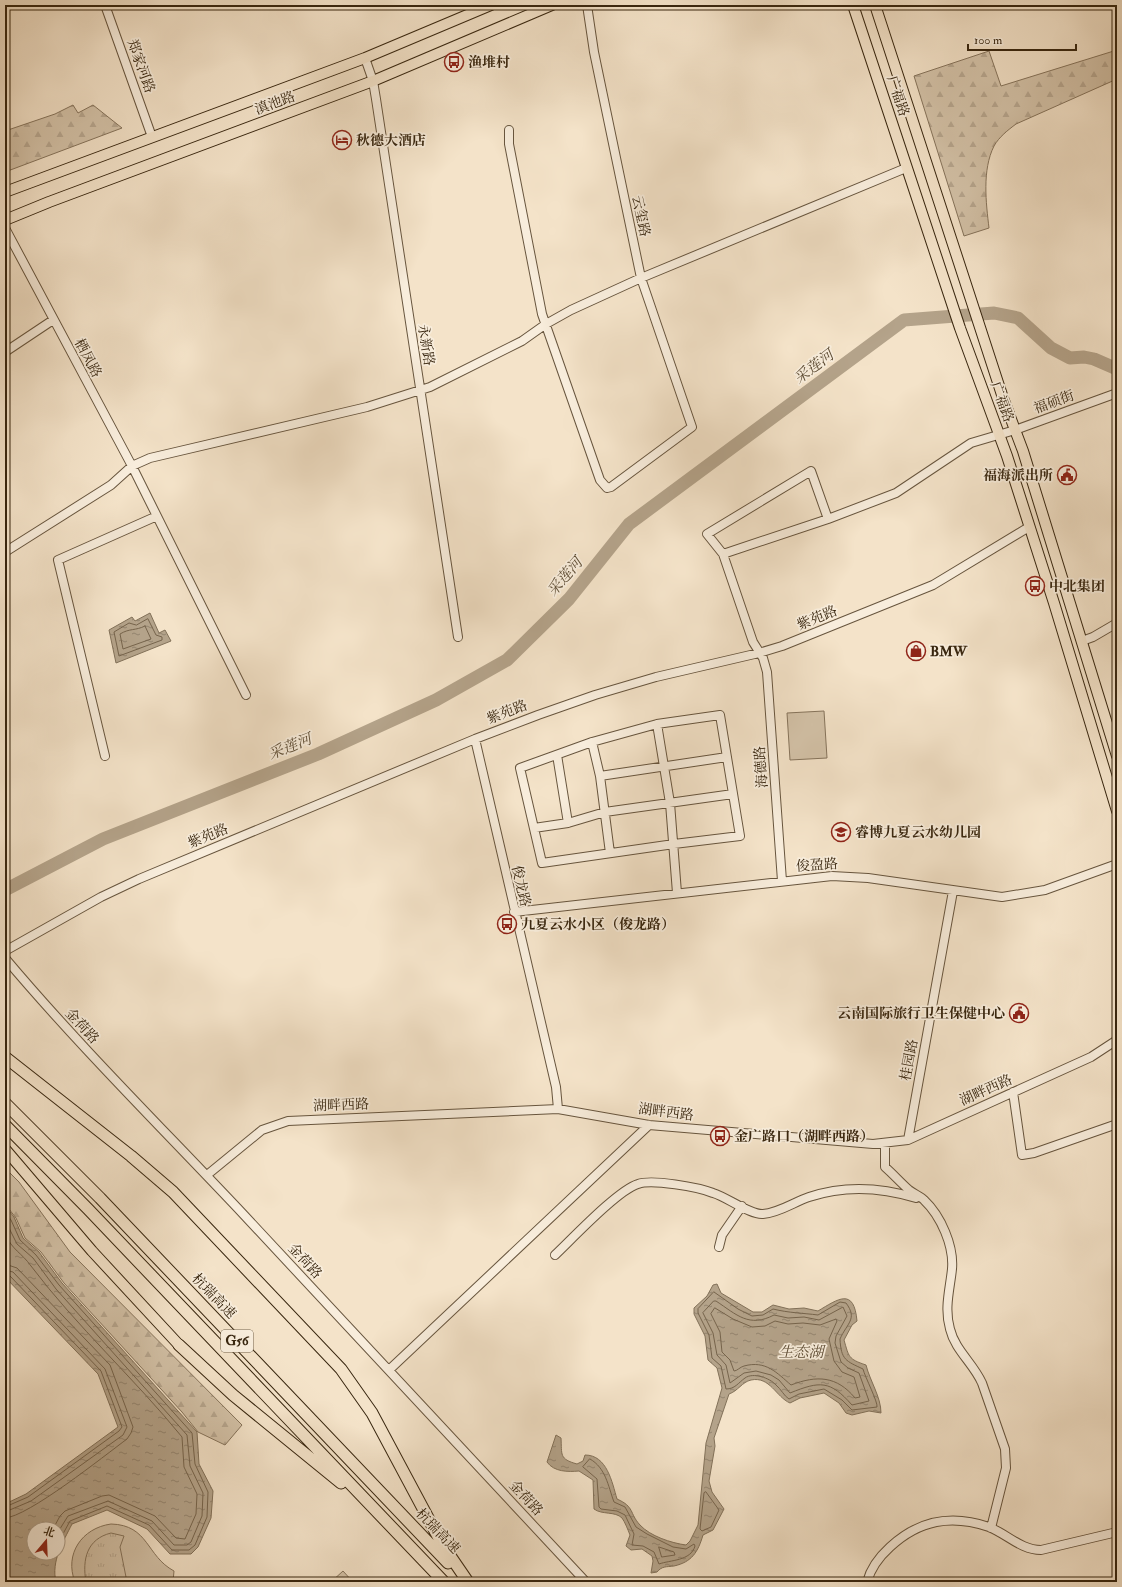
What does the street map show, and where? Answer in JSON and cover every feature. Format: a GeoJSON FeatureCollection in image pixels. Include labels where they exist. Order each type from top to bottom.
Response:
{"type":"FeatureCollection","features":[{"type":"Feature","properties":{"kind":"highway"},"geometry":{"type":"LineString","coordinates":[[5,1057],[164,1183],[336,1364],[352,1383],[372,1414],[442,1544],[467,1582]]}},
{"type":"Feature","properties":{"kind":"highway","name":"杭瑞高速"},"geometry":{"type":"LineString","coordinates":[[5,1103],[100,1198],[467,1582]]}},
{"type":"Feature","properties":{"kind":"highway","name":"G56"},"geometry":{"type":"LineString","coordinates":[[5,1126],[99,1220],[444,1582]]}},
{"type":"Feature","properties":{"kind":"highway"},"geometry":{"type":"LineString","coordinates":[[179,1345],[233,1394],[359,1498],[406,1542]]}},
{"type":"Feature","properties":{"kind":"main road","name":"滇池路"},"geometry":{"type":"LineString","coordinates":[[5,192],[365,58],[491,5]]}},
{"type":"Feature","properties":{"kind":"main road","name":"滇池路"},"geometry":{"type":"LineString","coordinates":[[5,220],[56,199],[373,81],[552,5]]}},
{"type":"Feature","properties":{"kind":"main road","name":"广福路"},"geometry":{"type":"LineString","coordinates":[[853,5],[960,328],[1000,435],[1054,603],[1117,811]]}},
{"type":"Feature","properties":{"kind":"main road","name":"广福路"},"geometry":{"type":"LineString","coordinates":[[875,5],[970,298],[1015,430],[1117,756]]}},
{"type":"Feature","properties":{"kind":"main road"},"geometry":{"type":"LineString","coordinates":[[5,1149],[92,1251],[179,1345]]}},
{"type":"Feature","properties":{"kind":"street","name":"郑家河路"},"geometry":{"type":"LineString","coordinates":[[105,5],[152,137]]}},
{"type":"Feature","properties":{"kind":"street","name":"云玺路"},"geometry":{"type":"LineString","coordinates":[[546,324],[600,480],[607,488],[634,472],[692,427],[641,278],[594,52],[587,5]]}},
{"type":"Feature","properties":{"kind":"street","name":"永新路"},"geometry":{"type":"LineString","coordinates":[[365,58],[373,81],[458,637]]}},
{"type":"Feature","properties":{"kind":"street"},"geometry":{"type":"LineString","coordinates":[[509,130],[519,194],[542,314],[546,324]]}},
{"type":"Feature","properties":{"kind":"street"},"geometry":{"type":"LineString","coordinates":[[5,552],[111,485],[132,466],[150,458],[367,407],[430,387],[522,340],[546,324],[641,278],[906,168]]}},
{"type":"Feature","properties":{"kind":"street","name":"栖凤路"},"geometry":{"type":"LineString","coordinates":[[5,228],[132,466],[246,695]]}},
{"type":"Feature","properties":{"kind":"street"},"geometry":{"type":"LineString","coordinates":[[5,352],[53,320]]}},
{"type":"Feature","properties":{"kind":"street","name":"福硕街"},"geometry":{"type":"LineString","coordinates":[[723,554],[828,519],[896,493],[971,442],[1015,430],[1117,393]]}},
{"type":"Feature","properties":{"kind":"street","name":"海德路"},"geometry":{"type":"LineString","coordinates":[[782,881],[767,672],[764,658],[759,653],[753,642],[723,554],[707,534],[811,471],[828,519]]}},
{"type":"Feature","properties":{"kind":"street"},"geometry":{"type":"LineString","coordinates":[[105,756],[58,560],[157,516]]}},
{"type":"Feature","properties":{"kind":"street","name":"紫苑路"},"geometry":{"type":"LineString","coordinates":[[5,951],[138,878],[475,739],[595,695],[656,677],[759,653],[933,585],[1029,527]]}},
{"type":"Feature","properties":{"kind":"street"},"geometry":{"type":"LineString","coordinates":[[1082,641],[1093,638],[1117,623]]}},
{"type":"Feature","properties":{"kind":"street"},"geometry":{"type":"LineString","coordinates":[[720,715],[740,836],[542,863],[520,768],[592,742],[657,724],[720,715]]}},
{"type":"Feature","properties":{"kind":"street"},"geometry":{"type":"LineString","coordinates":[[657,724],[665,765],[670,803],[674,844],[673,854],[678,893]]}},
{"type":"Feature","properties":{"kind":"street","name":"俊龙路"},"geometry":{"type":"LineString","coordinates":[[475,739],[514,912],[556,1087],[558,1109]]}},
{"type":"Feature","properties":{"kind":"street"},"geometry":{"type":"LineString","coordinates":[[592,742],[600,776],[610,853]]}},
{"type":"Feature","properties":{"kind":"street"},"geometry":{"type":"LineString","coordinates":[[557,755],[568,823]]}},
{"type":"Feature","properties":{"kind":"street"},"geometry":{"type":"LineString","coordinates":[[600,776],[665,765],[727,757]]}},
{"type":"Feature","properties":{"kind":"street"},"geometry":{"type":"LineString","coordinates":[[534,828],[568,823],[605,812],[733,794]]}},
{"type":"Feature","properties":{"kind":"street","name":"俊盈路"},"geometry":{"type":"LineString","coordinates":[[514,912],[782,881],[849,877],[1002,897],[1029,894],[1045,890],[1117,864]]}},
{"type":"Feature","properties":{"kind":"street","name":"桂园路"},"geometry":{"type":"LineString","coordinates":[[908,1140],[953,891]]}},
{"type":"Feature","properties":{"kind":"street","name":"金荷路"},"geometry":{"type":"LineString","coordinates":[[5,958],[87,1051],[207,1175],[586,1582]]}},
{"type":"Feature","properties":{"kind":"street","name":"湖畔西路"},"geometry":{"type":"LineString","coordinates":[[207,1175],[262,1130],[288,1121],[558,1109],[649,1125],[885,1144],[908,1140],[1091,1056],[1117,1040]]}},
{"type":"Feature","properties":{"kind":"street"},"geometry":{"type":"LineString","coordinates":[[1013,1092],[1022,1155],[1026,1155],[1117,1124]]}},
{"type":"Feature","properties":{"kind":"street"},"geometry":{"type":"LineString","coordinates":[[389,1370],[649,1125]]}},
{"type":"Feature","properties":{"kind":"street"},"geometry":{"type":"LineString","coordinates":[[885,1144],[885,1167],[908,1190],[925,1201],[938,1218],[951,1250],[952,1268],[946,1307],[949,1328],[957,1348],[978,1373],[1005,1449],[1006,1468],[991,1528]]}},
{"type":"Feature","properties":{"kind":"street"},"geometry":{"type":"LineString","coordinates":[[555,1255],[623,1193],[638,1184],[652,1181],[711,1192],[763,1214],[778,1210],[808,1197],[830,1192],[861,1188],[881,1189],[925,1201]]}},
{"type":"Feature","properties":{"kind":"street"},"geometry":{"type":"LineString","coordinates":[[719,1247],[722,1234],[742,1206]]}},
{"type":"Feature","properties":{"kind":"street"},"geometry":{"type":"LineString","coordinates":[[867,1582],[872,1566],[885,1551],[901,1537],[917,1527],[938,1521],[972,1521],[991,1528],[1024,1547],[1033,1550],[1041,1550],[1117,1532]]}},
{"type":"Feature","properties":{"kind":"green space"},"geometry":{"type":"Polygon","coordinates":[[[1117,50],[1117,79],[1016,124],[998,140],[990,155],[986,176],[986,197],[989,228],[964,236],[914,76],[989,51],[1001,86],[1117,50]]]}},
{"type":"Feature","properties":{"kind":"green space"},"geometry":{"type":"Polygon","coordinates":[[[73,105],[78,113],[93,105],[122,128],[5,172],[5,131],[55,114],[73,105]]]}},
{"type":"Feature","properties":{"kind":"green space"},"geometry":{"type":"Polygon","coordinates":[[[824,711],[827,758],[790,760],[787,713],[824,711]]]}},
{"type":"Feature","properties":{"kind":"green space"},"geometry":{"type":"Polygon","coordinates":[[[5,1168],[19,1182],[70,1252],[242,1425],[225,1445],[198,1432],[182,1412],[64,1283],[41,1252],[25,1238],[16,1218],[5,1204],[5,1168]]]}},
{"type":"Feature","properties":{"kind":"green space"},"geometry":{"type":"Polygon","coordinates":[[[111,1524],[123,1526],[140,1535],[165,1565],[174,1571],[173,1582],[75,1582],[72,1572],[72,1562],[74,1552],[78,1544],[92,1531],[101,1526],[111,1524]]]}},
{"type":"Feature","properties":{"kind":"green space"},"geometry":{"type":"Polygon","coordinates":[[[111,1533],[124,1536],[120,1547],[127,1582],[86,1582],[85,1565],[91,1545],[96,1540],[111,1533]]]}},
{"type":"Feature","properties":{"kind":"green space"},"geometry":{"type":"Polygon","coordinates":[[[343,1571],[353,1582],[331,1582],[343,1571]]]}},
{"type":"Feature","properties":{"kind":"water"},"geometry":{"type":"Polygon","coordinates":[[[150,613],[159,633],[165,630],[171,641],[116,663],[109,630],[132,617],[135,621],[150,613]]]}},
{"type":"Feature","properties":{"kind":"water"},"geometry":{"type":"Polygon","coordinates":[[[5,1206],[14,1217],[23,1238],[39,1252],[62,1283],[197,1432],[199,1464],[213,1491],[211,1518],[198,1547],[191,1554],[170,1554],[147,1529],[107,1510],[72,1524],[66,1537],[66,1521],[26,1521],[26,1561],[56,1561],[56,1582],[5,1582],[5,1504],[26,1494],[118,1427],[98,1374],[5,1277],[5,1206]]]}},
{"type":"Feature","properties":{"kind":"water","name":"生态湖"},"geometry":{"type":"Polygon","coordinates":[[[717,1284],[721,1293],[753,1312],[762,1312],[773,1305],[789,1309],[804,1308],[818,1311],[838,1300],[849,1300],[855,1310],[857,1321],[852,1325],[844,1340],[850,1357],[866,1365],[881,1407],[881,1413],[869,1411],[852,1415],[846,1413],[839,1403],[824,1393],[800,1398],[790,1403],[768,1384],[758,1380],[748,1381],[729,1394],[714,1438],[715,1446],[709,1481],[712,1492],[724,1509],[713,1530],[703,1535],[699,1546],[690,1559],[680,1564],[664,1567],[657,1572],[651,1573],[653,1561],[652,1556],[642,1549],[631,1550],[626,1546],[630,1535],[622,1518],[616,1514],[601,1512],[594,1509],[593,1480],[579,1471],[557,1470],[547,1462],[556,1435],[561,1438],[563,1456],[567,1460],[577,1464],[583,1461],[585,1455],[599,1459],[607,1471],[617,1499],[627,1505],[644,1529],[655,1536],[674,1543],[686,1545],[690,1541],[698,1525],[706,1443],[722,1388],[717,1368],[708,1360],[705,1336],[694,1314],[694,1308],[707,1296],[713,1285],[717,1284]]]}},
{"type":"Feature","properties":{"kind":"waterway","name":"采莲河"},"geometry":{"type":"LineString","coordinates":[[5,890],[103,839],[318,754],[436,700],[507,660],[569,599],[629,524],[904,320],[994,313],[1018,318],[1051,348],[1070,358],[1084,357],[1094,359],[1117,369]]}},
{"type":"Feature","properties":{"kind":"place","name":"渔堆村"},"geometry":{"type":"Point","coordinates":[454,62]}},
{"type":"Feature","properties":{"kind":"place","name":"秋德大酒店"},"geometry":{"type":"Point","coordinates":[342,140]}},
{"type":"Feature","properties":{"kind":"place","name":"福海派出所"},"geometry":{"type":"Point","coordinates":[1067,475]}},
{"type":"Feature","properties":{"kind":"place","name":"中北集团"},"geometry":{"type":"Point","coordinates":[1035,586]}},
{"type":"Feature","properties":{"kind":"place","name":"BMW"},"geometry":{"type":"Point","coordinates":[916,651]}},
{"type":"Feature","properties":{"kind":"place","name":"睿博九夏云水幼儿园"},"geometry":{"type":"Point","coordinates":[841,832]}},
{"type":"Feature","properties":{"kind":"place","name":"九夏云水小区（俊龙路）"},"geometry":{"type":"Point","coordinates":[507,924]}},
{"type":"Feature","properties":{"kind":"place","name":"云南国际旅行卫生保健中心"},"geometry":{"type":"Point","coordinates":[1019,1013]}},
{"type":"Feature","properties":{"kind":"place","name":"金广路口（湖畔西路）"},"geometry":{"type":"Point","coordinates":[720,1136]}}]}
